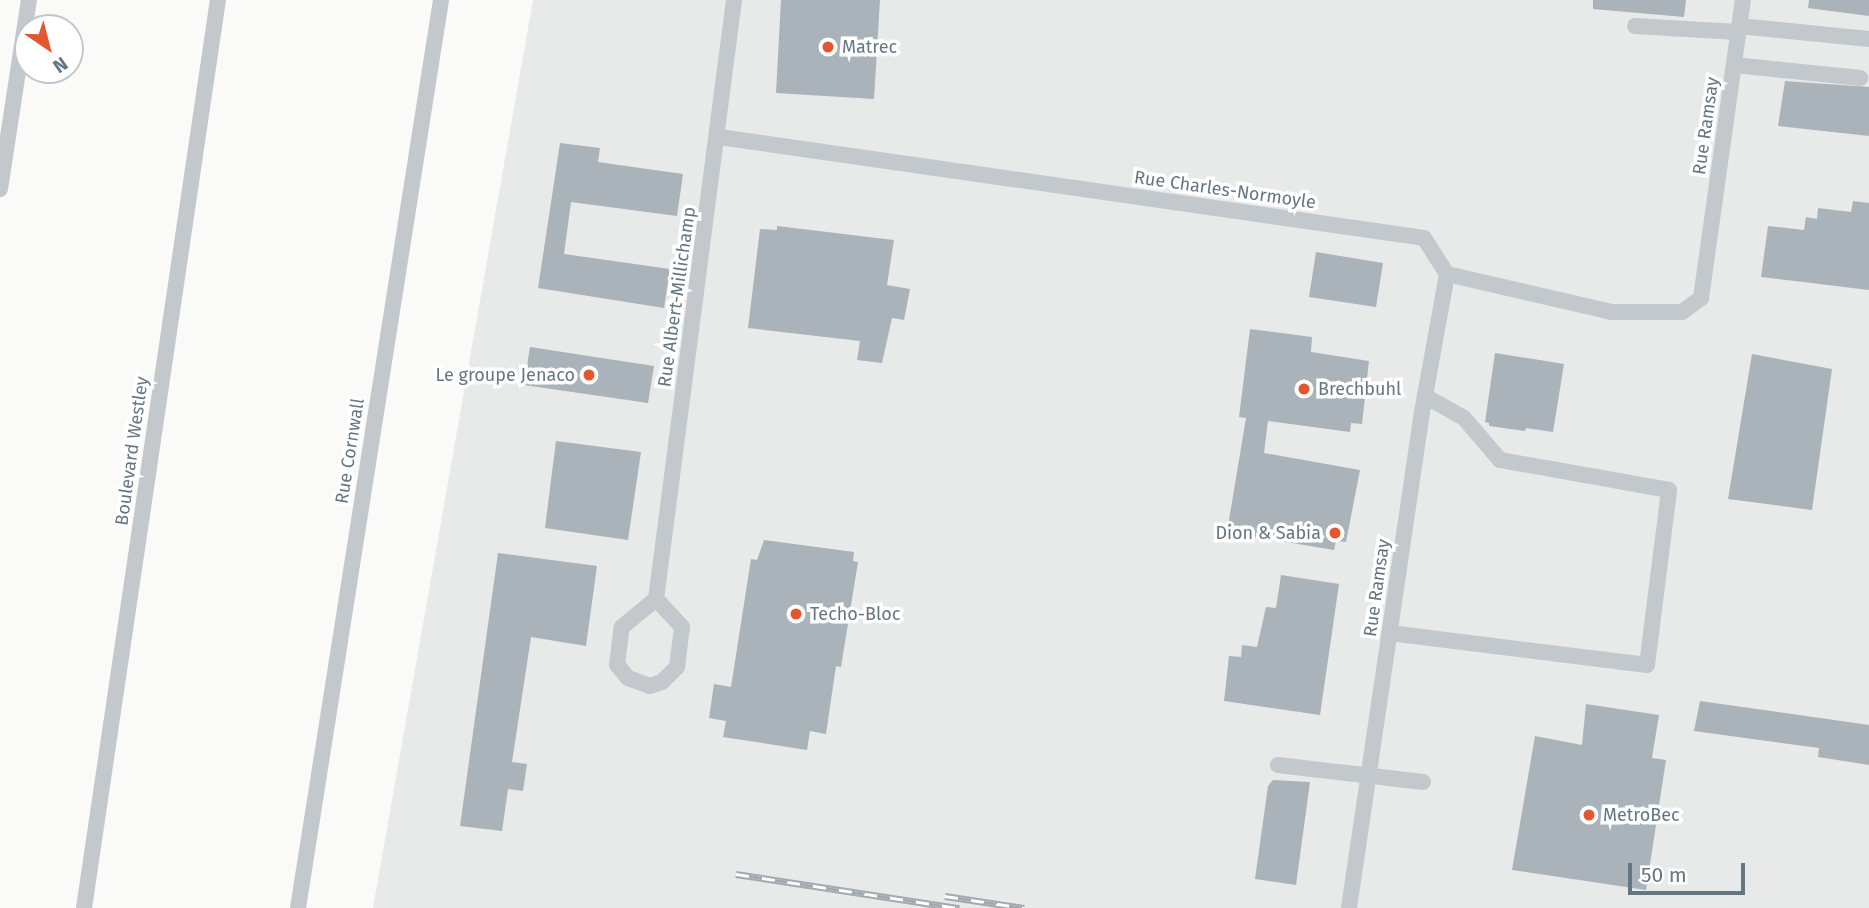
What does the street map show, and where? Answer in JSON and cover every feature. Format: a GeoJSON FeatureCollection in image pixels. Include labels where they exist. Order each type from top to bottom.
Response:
{"type":"FeatureCollection","features":[{"type":"Feature","properties":{"kind":"street"},"geometry":{"type":"LineString","coordinates":[[0,190],[29,0]]}},
{"type":"Feature","properties":{"kind":"street","name":"Boulevard Westley"},"geometry":{"type":"LineString","coordinates":[[84,908],[218,0]]}},
{"type":"Feature","properties":{"kind":"street","name":"Rue Cornwall"},"geometry":{"type":"LineString","coordinates":[[298,908],[441,0]]}},
{"type":"Feature","properties":{"kind":"street","name":"Rue Albert-Millichamp"},"geometry":{"type":"LineString","coordinates":[[656,599],[719,136],[734,0]]}},
{"type":"Feature","properties":{"kind":"street","name":"Rue Ramsay"},"geometry":{"type":"LineString","coordinates":[[1349,908],[1425,396],[1447,275],[1611,312],[1682,312],[1701,298],[1743,0]]}},
{"type":"Feature","properties":{"kind":"street"},"geometry":{"type":"LineString","coordinates":[[1635,26],[1739,29],[1869,39]]}},
{"type":"Feature","properties":{"kind":"street"},"geometry":{"type":"LineString","coordinates":[[1734,65],[1860,78]]}},
{"type":"Feature","properties":{"kind":"street","name":"Rue Charles-Normoyle"},"geometry":{"type":"LineString","coordinates":[[719,136],[1424,238],[1447,275]]}},
{"type":"Feature","properties":{"kind":"street"},"geometry":{"type":"LineString","coordinates":[[1390,633],[1647,665],[1670,490],[1500,460],[1464,418],[1425,396]]}},
{"type":"Feature","properties":{"kind":"street"},"geometry":{"type":"LineString","coordinates":[[656,599],[682,627],[677,667],[662,682],[650,686],[628,678],[617,665],[622,627],[656,599]]}},
{"type":"Feature","properties":{"kind":"street"},"geometry":{"type":"LineString","coordinates":[[1278,765],[1423,782]]}},
{"type":"Feature","properties":{"kind":"shaded area"},"geometry":{"type":"Polygon","coordinates":[[[533,0],[1869,0],[1869,908],[373,908],[533,0]]]}},
{"type":"Feature","properties":{"kind":"building","name":"Matrec"},"geometry":{"type":"Polygon","coordinates":[[[781,0],[880,0],[874,99],[776,93],[781,0]]]}},
{"type":"Feature","properties":{"kind":"building"},"geometry":{"type":"Polygon","coordinates":[[[1593,0],[1686,0],[1684,17],[1593,9],[1593,0]]]}},
{"type":"Feature","properties":{"kind":"building"},"geometry":{"type":"Polygon","coordinates":[[[1809,0],[1869,0],[1869,16],[1808,8],[1809,0]]]}},
{"type":"Feature","properties":{"kind":"building"},"geometry":{"type":"Polygon","coordinates":[[[1785,81],[1869,87],[1869,136],[1778,126],[1785,81]]]}},
{"type":"Feature","properties":{"kind":"building"},"geometry":{"type":"Polygon","coordinates":[[[560,143],[600,148],[598,162],[683,174],[677,216],[571,202],[564,254],[670,269],[664,308],[538,288],[560,143]]]}},
{"type":"Feature","properties":{"kind":"building"},"geometry":{"type":"Polygon","coordinates":[[[1853,201],[1869,203],[1869,290],[1761,277],[1768,226],[1804,230],[1806,217],[1817,219],[1818,208],[1851,212],[1853,201]]]}},
{"type":"Feature","properties":{"kind":"building"},"geometry":{"type":"Polygon","coordinates":[[[777,226],[894,240],[887,285],[910,289],[904,320],[892,318],[882,363],[857,360],[860,341],[748,328],[760,229],[777,230],[777,226]]]}},
{"type":"Feature","properties":{"kind":"building"},"geometry":{"type":"Polygon","coordinates":[[[1316,252],[1383,263],[1376,307],[1309,297],[1316,252]]]}},
{"type":"Feature","properties":{"kind":"building"},"geometry":{"type":"Polygon","coordinates":[[[1250,329],[1312,337],[1311,352],[1369,361],[1362,424],[1351,423],[1350,432],[1268,421],[1264,453],[1360,470],[1346,542],[1336,541],[1334,550],[1227,532],[1246,418],[1239,417],[1250,329]]]}},
{"type":"Feature","properties":{"kind":"building","name":"Le groupe Jenaco"},"geometry":{"type":"Polygon","coordinates":[[[530,347],[654,366],[648,403],[524,385],[530,347]]]}},
{"type":"Feature","properties":{"kind":"building"},"geometry":{"type":"Polygon","coordinates":[[[1495,353],[1564,364],[1553,432],[1489,426],[1489,423],[1485,422],[1495,353]]]}},
{"type":"Feature","properties":{"kind":"building"},"geometry":{"type":"Polygon","coordinates":[[[1752,354],[1832,369],[1812,510],[1728,499],[1752,354]]]}},
{"type":"Feature","properties":{"kind":"building"},"geometry":{"type":"Polygon","coordinates":[[[556,441],[641,452],[628,540],[545,528],[556,441]]]}},
{"type":"Feature","properties":{"kind":"building","name":"Techo-Bloc"},"geometry":{"type":"Polygon","coordinates":[[[764,540],[854,552],[853,561],[858,562],[841,667],[836,666],[826,734],[810,731],[807,750],[723,737],[726,721],[709,718],[714,684],[731,687],[751,559],[757,560],[764,540]]]}},
{"type":"Feature","properties":{"kind":"building"},"geometry":{"type":"Polygon","coordinates":[[[498,553],[597,566],[586,646],[531,637],[512,762],[527,764],[523,791],[508,789],[502,831],[460,826],[498,553]]]}},
{"type":"Feature","properties":{"kind":"building"},"geometry":{"type":"Polygon","coordinates":[[[1281,575],[1339,584],[1320,715],[1224,701],[1229,656],[1241,657],[1242,645],[1257,647],[1266,607],[1276,608],[1281,575]]]}},
{"type":"Feature","properties":{"kind":"building"},"geometry":{"type":"Polygon","coordinates":[[[1700,701],[1869,725],[1869,765],[1818,757],[1819,748],[1694,731],[1700,701]]]}},
{"type":"Feature","properties":{"kind":"building","name":"MetroBec"},"geometry":{"type":"Polygon","coordinates":[[[1586,704],[1659,715],[1652,758],[1666,760],[1646,890],[1512,870],[1535,736],[1582,745],[1586,704]]]}},
{"type":"Feature","properties":{"kind":"building"},"geometry":{"type":"Polygon","coordinates":[[[1273,780],[1310,782],[1296,885],[1255,879],[1268,786],[1273,780]]]}},
{"type":"Feature","properties":{"kind":"railway"},"geometry":{"type":"LineString","coordinates":[[736,874],[959,908]]}},
{"type":"Feature","properties":{"kind":"railway"},"geometry":{"type":"LineString","coordinates":[[945,896],[1024,908]]}},
{"type":"Feature","properties":{"kind":"place","name":"Matrec"},"geometry":{"type":"Point","coordinates":[828,47]}},
{"type":"Feature","properties":{"kind":"place","name":"Le groupe Jenaco"},"geometry":{"type":"Point","coordinates":[589,375]}},
{"type":"Feature","properties":{"kind":"place","name":"Brechbuhl"},"geometry":{"type":"Point","coordinates":[1304,389]}},
{"type":"Feature","properties":{"kind":"place","name":"Dion & Sabia"},"geometry":{"type":"Point","coordinates":[1335,533]}},
{"type":"Feature","properties":{"kind":"place","name":"Techo-Bloc"},"geometry":{"type":"Point","coordinates":[796,614]}},
{"type":"Feature","properties":{"kind":"place","name":"MetroBec"},"geometry":{"type":"Point","coordinates":[1589,815]}}]}
